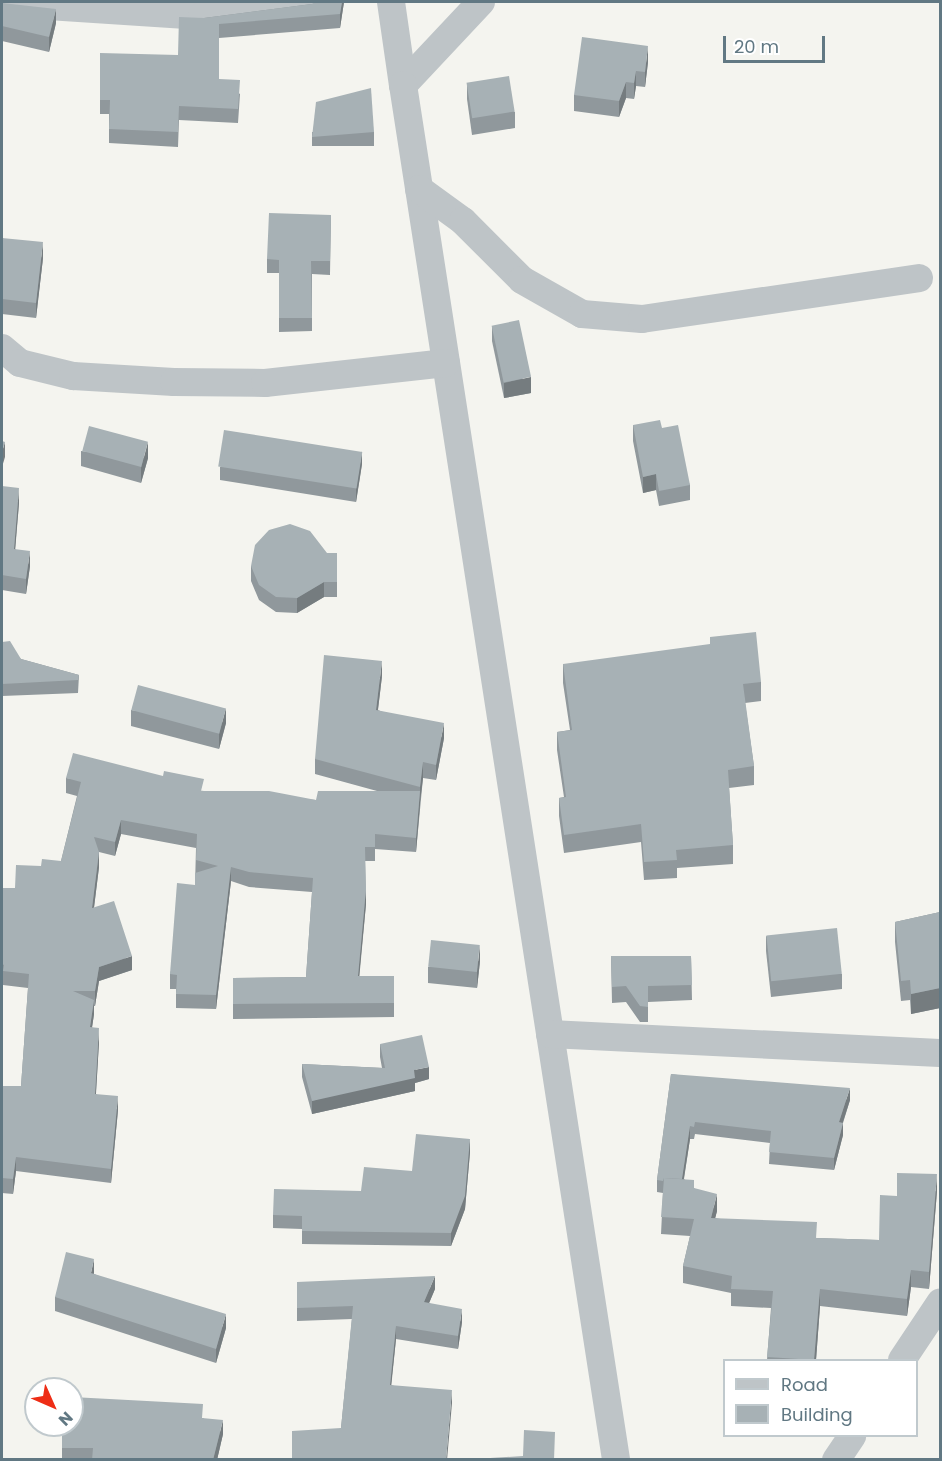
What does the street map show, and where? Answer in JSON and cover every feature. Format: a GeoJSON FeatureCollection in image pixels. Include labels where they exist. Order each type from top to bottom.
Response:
{"type":"FeatureCollection","features":[{"type":"Feature","properties":{"kind":"street"},"geometry":{"type":"LineString","coordinates":[[2,3],[201,16],[309,2]]}},
{"type":"Feature","properties":{"kind":"street"},"geometry":{"type":"LineString","coordinates":[[391,2],[616,1460]]}},
{"type":"Feature","properties":{"kind":"street"},"geometry":{"type":"LineString","coordinates":[[403,85],[481,2]]}},
{"type":"Feature","properties":{"kind":"street"},"geometry":{"type":"LineString","coordinates":[[419,189],[463,221],[522,280],[582,314],[642,319],[919,278]]}},
{"type":"Feature","properties":{"kind":"street"},"geometry":{"type":"LineString","coordinates":[[2,348],[20,363],[73,376],[174,382],[265,384],[446,363]]}},
{"type":"Feature","properties":{"kind":"street"},"geometry":{"type":"LineString","coordinates":[[550,1034],[940,1053]]}},
{"type":"Feature","properties":{"kind":"street"},"geometry":{"type":"LineString","coordinates":[[903,1359],[940,1303]]}},
{"type":"Feature","properties":{"kind":"street"},"geometry":{"type":"LineString","coordinates":[[836,1460],[851,1437]]}},
{"type":"Feature","properties":{"kind":"building"},"geometry":{"type":"Polygon","coordinates":[[[315,2],[342,2],[340,14],[219,24],[219,79],[240,80],[238,109],[179,106],[178,132],[109,129],[110,100],[100,100],[100,53],[178,55],[179,17],[204,18],[315,2]]]}},
{"type":"Feature","properties":{"kind":"building"},"geometry":{"type":"Polygon","coordinates":[[[2,3],[56,9],[49,37],[2,26],[2,3]]]}},
{"type":"Feature","properties":{"kind":"building"},"geometry":{"type":"Polygon","coordinates":[[[582,37],[648,46],[645,72],[636,71],[634,83],[626,82],[619,101],[574,95],[582,37]]]}},
{"type":"Feature","properties":{"kind":"building"},"geometry":{"type":"Polygon","coordinates":[[[509,76],[515,112],[472,118],[467,83],[509,76]]]}},
{"type":"Feature","properties":{"kind":"building"},"geometry":{"type":"Polygon","coordinates":[[[371,88],[374,132],[312,137],[316,102],[371,88]]]}},
{"type":"Feature","properties":{"kind":"building"},"geometry":{"type":"Polygon","coordinates":[[[269,213],[331,215],[330,261],[311,261],[312,318],[279,318],[279,260],[267,259],[269,213]]]}},
{"type":"Feature","properties":{"kind":"building"},"geometry":{"type":"Polygon","coordinates":[[[2,238],[43,242],[36,303],[2,299],[2,238]]]}},
{"type":"Feature","properties":{"kind":"building"},"geometry":{"type":"Polygon","coordinates":[[[519,320],[531,377],[504,383],[492,326],[519,320]]]}},
{"type":"Feature","properties":{"kind":"building"},"geometry":{"type":"Polygon","coordinates":[[[660,420],[662,428],[678,425],[690,485],[659,491],[656,474],[643,477],[633,425],[660,420]]]}},
{"type":"Feature","properties":{"kind":"building"},"geometry":{"type":"Polygon","coordinates":[[[89,426],[148,442],[141,467],[82,451],[89,426]]]}},
{"type":"Feature","properties":{"kind":"building"},"geometry":{"type":"Polygon","coordinates":[[[224,430],[362,452],[356,488],[218,467],[224,430]]]}},
{"type":"Feature","properties":{"kind":"building"},"geometry":{"type":"Polygon","coordinates":[[[2,486],[19,488],[14,549],[30,551],[26,579],[2,575],[2,486]]]}},
{"type":"Feature","properties":{"kind":"building"},"geometry":{"type":"Polygon","coordinates":[[[290,524],[310,531],[327,553],[337,553],[337,582],[324,582],[297,598],[276,597],[259,585],[251,566],[255,545],[269,530],[290,524]]]}},
{"type":"Feature","properties":{"kind":"building"},"geometry":{"type":"Polygon","coordinates":[[[756,632],[761,682],[743,684],[754,766],[728,770],[733,845],[676,850],[677,860],[644,862],[641,824],[564,835],[559,798],[566,797],[557,732],[572,730],[563,664],[710,644],[710,637],[756,632]]]}},
{"type":"Feature","properties":{"kind":"building"},"geometry":{"type":"Polygon","coordinates":[[[10,641],[21,659],[79,675],[78,680],[2,684],[2,642],[10,641]]]}},
{"type":"Feature","properties":{"kind":"building"},"geometry":{"type":"Polygon","coordinates":[[[324,655],[382,661],[376,710],[444,723],[436,765],[423,762],[420,787],[315,759],[324,655]]]}},
{"type":"Feature","properties":{"kind":"building"},"geometry":{"type":"Polygon","coordinates":[[[138,685],[226,709],[219,734],[131,710],[138,685]]]}},
{"type":"Feature","properties":{"kind":"building"},"geometry":{"type":"Polygon","coordinates":[[[73,753],[163,776],[164,771],[204,779],[201,791],[269,791],[316,800],[318,791],[420,791],[416,838],[375,834],[375,847],[365,847],[366,889],[358,976],[394,976],[394,1003],[233,1004],[233,978],[306,977],[313,878],[249,872],[231,867],[216,995],[176,994],[177,975],[170,974],[177,883],[195,885],[195,873],[218,866],[196,860],[197,834],[121,820],[115,842],[94,837],[99,852],[92,908],[114,901],[132,956],[99,967],[95,991],[73,991],[94,1000],[90,1027],[99,1028],[95,1094],[118,1096],[111,1169],[16,1157],[13,1179],[2,1178],[2,1086],[21,1086],[29,974],[3,971],[2,888],[15,888],[16,865],[41,866],[42,859],[61,861],[81,782],[66,778],[73,753]]]}},
{"type":"Feature","properties":{"kind":"building"},"geometry":{"type":"Polygon","coordinates":[[[940,912],[940,988],[911,994],[910,980],[901,981],[895,922],[940,912]]]}},
{"type":"Feature","properties":{"kind":"building"},"geometry":{"type":"Polygon","coordinates":[[[837,928],[842,974],[771,981],[766,935],[837,928]]]}},
{"type":"Feature","properties":{"kind":"building"},"geometry":{"type":"Polygon","coordinates":[[[431,940],[480,945],[477,972],[428,967],[431,940]]]}},
{"type":"Feature","properties":{"kind":"building"},"geometry":{"type":"Polygon","coordinates":[[[611,956],[691,956],[692,985],[648,986],[648,1007],[640,1006],[626,986],[612,987],[611,956]]]}},
{"type":"Feature","properties":{"kind":"building"},"geometry":{"type":"Polygon","coordinates":[[[422,1035],[429,1067],[414,1070],[415,1078],[312,1101],[302,1064],[385,1068],[380,1044],[422,1035]]]}},
{"type":"Feature","properties":{"kind":"building"},"geometry":{"type":"Polygon","coordinates":[[[671,1074],[850,1088],[839,1122],[843,1123],[834,1158],[769,1152],[771,1131],[695,1122],[694,1127],[690,1126],[682,1179],[657,1180],[671,1074]]]}},
{"type":"Feature","properties":{"kind":"building"},"geometry":{"type":"Polygon","coordinates":[[[416,1134],[470,1139],[465,1196],[451,1233],[302,1231],[302,1216],[273,1215],[274,1189],[361,1191],[364,1167],[412,1171],[416,1134]]]}},
{"type":"Feature","properties":{"kind":"building"},"geometry":{"type":"Polygon","coordinates":[[[897,1173],[937,1174],[929,1272],[911,1270],[907,1299],[820,1289],[814,1359],[767,1357],[773,1291],[731,1289],[732,1276],[683,1266],[694,1219],[661,1217],[664,1178],[694,1180],[694,1188],[717,1194],[711,1218],[817,1222],[816,1238],[879,1240],[880,1195],[897,1196],[897,1173]]]}},
{"type":"Feature","properties":{"kind":"building"},"geometry":{"type":"Polygon","coordinates":[[[66,1252],[94,1259],[91,1273],[226,1314],[216,1349],[55,1297],[66,1252]]]}},
{"type":"Feature","properties":{"kind":"building"},"geometry":{"type":"Polygon","coordinates":[[[435,1276],[424,1302],[462,1309],[458,1336],[396,1326],[390,1385],[452,1390],[446,1460],[292,1460],[292,1431],[341,1428],[353,1306],[297,1308],[297,1282],[435,1276]]]}},
{"type":"Feature","properties":{"kind":"building"},"geometry":{"type":"Polygon","coordinates":[[[84,1398],[203,1404],[202,1418],[223,1420],[213,1460],[92,1460],[93,1448],[62,1448],[62,1437],[84,1437],[84,1398]]]}},
{"type":"Feature","properties":{"kind":"building"},"geometry":{"type":"Polygon","coordinates":[[[524,1430],[555,1432],[554,1460],[458,1460],[523,1456],[524,1430]]]}}]}
